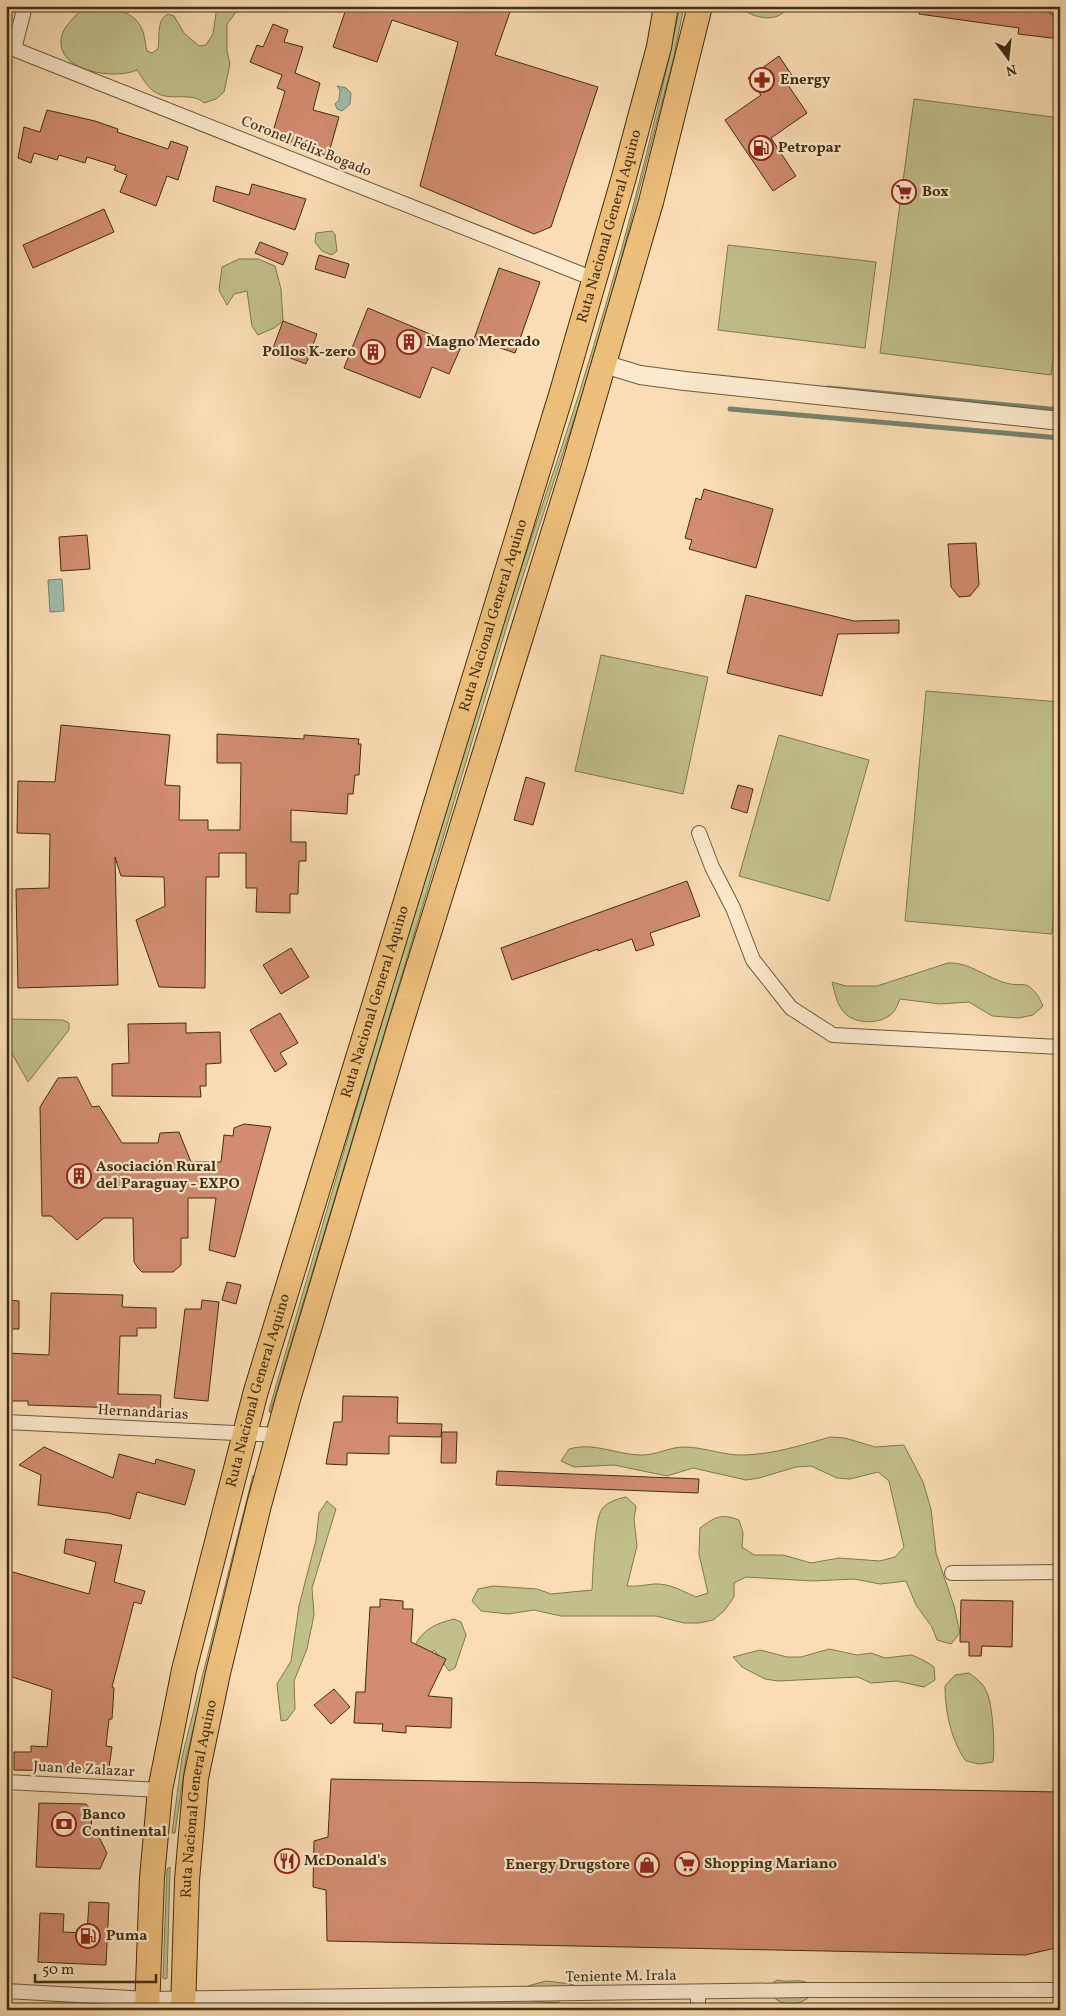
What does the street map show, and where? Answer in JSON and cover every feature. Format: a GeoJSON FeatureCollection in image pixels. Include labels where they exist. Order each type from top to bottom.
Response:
{"type":"FeatureCollection","features":[{"type":"Feature","properties":{"kind":"highway","name":"Ruta Nacional General Aquino"},"geometry":{"type":"LineString","coordinates":[[147,2004],[154,1853],[160,1790],[174,1714],[244,1434],[594,279],[656,55],[666,6]]}},
{"type":"Feature","properties":{"kind":"highway","name":"Ruta Nacional General Aquino"},"geometry":{"type":"LineString","coordinates":[[183,2004],[189,1856],[196,1778],[207,1722],[278,1435],[399,1029],[604,364],[651,202],[700,6]]}},
{"type":"Feature","properties":{"kind":"highway"},"geometry":{"type":"LineString","coordinates":[[154,1853],[189,1856]]}},
{"type":"Feature","properties":{"kind":"street"},"geometry":{"type":"LineString","coordinates":[[10,47],[25,6]]}},
{"type":"Feature","properties":{"kind":"street","name":"Coronel Félix Bogado"},"geometry":{"type":"LineString","coordinates":[[10,47],[594,279]]}},
{"type":"Feature","properties":{"kind":"street"},"geometry":{"type":"LineString","coordinates":[[604,364],[640,375],[685,382],[1060,421]]}},
{"type":"Feature","properties":{"kind":"street"},"geometry":{"type":"LineString","coordinates":[[699,833],[712,867],[733,908],[753,960],[791,1008],[833,1035],[1060,1047]]}},
{"type":"Feature","properties":{"kind":"street","name":"Hernandarias"},"geometry":{"type":"LineString","coordinates":[[6,1422],[278,1435]]}},
{"type":"Feature","properties":{"kind":"street"},"geometry":{"type":"LineString","coordinates":[[952,1573],[1060,1572]]}},
{"type":"Feature","properties":{"kind":"street","name":"Juan de Zalazar"},"geometry":{"type":"LineString","coordinates":[[6,1782],[160,1790]]}},
{"type":"Feature","properties":{"kind":"street","name":"Teniente M. Irala"},"geometry":{"type":"LineString","coordinates":[[6,1991],[147,2004],[183,2004],[698,1992],[1060,1990]]}},
{"type":"Feature","properties":{"kind":"street"},"geometry":{"type":"LineString","coordinates":[[698,1992],[698,2010]]}},
{"type":"Feature","properties":{"kind":"shaded area"},"geometry":{"type":"Polygon","coordinates":[[[95,6],[127,13],[137,21],[144,36],[147,51],[152,53],[158,49],[160,25],[168,14],[174,16],[184,33],[199,46],[206,45],[213,34],[217,6],[237,6],[236,12],[227,24],[227,51],[230,64],[224,92],[216,99],[204,103],[199,99],[161,95],[145,82],[137,70],[128,73],[103,73],[90,71],[69,60],[63,51],[62,35],[69,23],[82,9],[95,6]]]}},
{"type":"Feature","properties":{"kind":"shaded area"},"geometry":{"type":"Polygon","coordinates":[[[680,6],[684,6],[674,56],[613,290],[581,398],[508,622],[270,1413],[269,1410],[326,1213],[443,818],[504,621],[578,397],[607,300],[634,203],[680,6]]]}},
{"type":"Feature","properties":{"kind":"shaded area"},"geometry":{"type":"Polygon","coordinates":[[[743,6],[787,6],[780,15],[768,18],[755,16],[744,10],[743,6]]]}},
{"type":"Feature","properties":{"kind":"shaded area"},"geometry":{"type":"Polygon","coordinates":[[[337,86],[346,88],[351,93],[350,104],[342,111],[337,109],[335,104],[339,100],[340,90],[337,86]]]}},
{"type":"Feature","properties":{"kind":"shaded area"},"geometry":{"type":"Polygon","coordinates":[[[914,99],[1060,118],[1060,309],[1051,375],[880,353],[914,99]]]}},
{"type":"Feature","properties":{"kind":"shaded area"},"geometry":{"type":"Polygon","coordinates":[[[332,231],[335,234],[337,251],[332,255],[322,251],[315,242],[316,233],[332,231]]]}},
{"type":"Feature","properties":{"kind":"shaded area"},"geometry":{"type":"Polygon","coordinates":[[[728,245],[876,262],[865,348],[718,330],[728,245]]]}},
{"type":"Feature","properties":{"kind":"shaded area"},"geometry":{"type":"Polygon","coordinates":[[[239,259],[258,259],[275,266],[281,289],[283,321],[274,328],[258,335],[252,326],[247,291],[234,294],[227,305],[219,290],[222,267],[239,259]]]}},
{"type":"Feature","properties":{"kind":"shaded area"},"geometry":{"type":"Polygon","coordinates":[[[62,579],[64,611],[50,612],[48,580],[62,579]]]}},
{"type":"Feature","properties":{"kind":"shaded area"},"geometry":{"type":"Polygon","coordinates":[[[601,655],[708,677],[683,794],[575,771],[601,655]]]}},
{"type":"Feature","properties":{"kind":"shaded area"},"geometry":{"type":"Polygon","coordinates":[[[926,691],[1060,702],[1060,849],[1052,934],[905,921],[926,691]]]}},
{"type":"Feature","properties":{"kind":"shaded area"},"geometry":{"type":"Polygon","coordinates":[[[779,735],[869,760],[829,901],[739,876],[779,735]]]}},
{"type":"Feature","properties":{"kind":"shaded area"},"geometry":{"type":"Polygon","coordinates":[[[948,963],[964,965],[1002,982],[1026,985],[1034,991],[1043,1006],[1033,1015],[1019,1018],[992,1016],[969,1002],[940,1004],[900,999],[895,1010],[890,1015],[884,1019],[869,1022],[854,1019],[843,1011],[837,1001],[832,982],[846,986],[877,986],[948,963]]]}},
{"type":"Feature","properties":{"kind":"shaded area"},"geometry":{"type":"Polygon","coordinates":[[[6,1019],[63,1020],[69,1023],[69,1030],[28,1082],[6,1043],[6,1019]]]}},
{"type":"Feature","properties":{"kind":"shaded area"},"geometry":{"type":"Polygon","coordinates":[[[830,1437],[845,1438],[875,1447],[904,1445],[923,1482],[931,1509],[936,1553],[954,1606],[960,1633],[951,1644],[937,1640],[932,1627],[916,1605],[906,1581],[880,1584],[854,1579],[813,1581],[746,1577],[734,1583],[734,1597],[724,1611],[713,1620],[699,1623],[684,1623],[656,1616],[561,1616],[534,1610],[508,1614],[481,1611],[472,1601],[478,1589],[493,1586],[537,1589],[551,1594],[592,1590],[593,1561],[599,1515],[607,1504],[626,1497],[636,1506],[634,1519],[637,1546],[627,1586],[665,1585],[696,1597],[708,1593],[699,1554],[700,1528],[718,1517],[739,1520],[743,1533],[742,1547],[754,1555],[783,1555],[811,1563],[839,1558],[880,1561],[895,1557],[904,1547],[889,1481],[878,1472],[850,1479],[837,1478],[811,1466],[796,1467],[746,1480],[693,1468],[667,1476],[614,1465],[574,1467],[561,1461],[569,1449],[578,1447],[640,1455],[684,1447],[745,1455],[778,1451],[830,1437]]]}},
{"type":"Feature","properties":{"kind":"shaded area"},"geometry":{"type":"Polygon","coordinates":[[[253,1475],[256,1477],[186,1758],[175,1833],[172,1833],[182,1757],[253,1475]]]}},
{"type":"Feature","properties":{"kind":"shaded area"},"geometry":{"type":"Polygon","coordinates":[[[327,1501],[336,1509],[312,1588],[314,1615],[307,1649],[294,1681],[295,1709],[287,1720],[281,1721],[277,1684],[291,1661],[299,1606],[316,1540],[319,1513],[327,1501]]]}},
{"type":"Feature","properties":{"kind":"shaded area"},"geometry":{"type":"Polygon","coordinates":[[[454,1619],[461,1622],[466,1635],[455,1668],[449,1671],[434,1650],[430,1654],[414,1647],[421,1636],[430,1628],[454,1619]]]}},
{"type":"Feature","properties":{"kind":"shaded area"},"geometry":{"type":"Polygon","coordinates":[[[829,1649],[857,1655],[871,1653],[885,1658],[912,1655],[934,1667],[935,1680],[924,1687],[897,1681],[871,1683],[858,1677],[778,1681],[765,1679],[742,1667],[733,1657],[760,1650],[787,1657],[801,1657],[829,1649]]]}},
{"type":"Feature","properties":{"kind":"shaded area"},"geometry":{"type":"Polygon","coordinates":[[[969,1673],[982,1684],[989,1699],[993,1727],[993,1762],[979,1764],[966,1761],[956,1744],[950,1725],[945,1686],[955,1675],[969,1673]]]}},
{"type":"Feature","properties":{"kind":"shaded area"},"geometry":{"type":"Polygon","coordinates":[[[170,1867],[167,1978],[165,1979],[163,1978],[167,1869],[170,1867]]]}},
{"type":"Feature","properties":{"kind":"shaded area"},"geometry":{"type":"Polygon","coordinates":[[[778,1980],[806,1982],[809,1991],[808,1998],[798,2003],[789,2004],[781,2002],[771,1994],[770,1988],[778,1980]]]}},
{"type":"Feature","properties":{"kind":"shaded area"},"geometry":{"type":"Polygon","coordinates":[[[546,1981],[571,1984],[581,1988],[557,2003],[531,2001],[521,1991],[528,1986],[546,1981]]]}},
{"type":"Feature","properties":{"kind":"building"},"geometry":{"type":"Polygon","coordinates":[[[347,6],[512,6],[495,55],[598,87],[551,227],[534,234],[420,186],[458,42],[392,20],[377,62],[333,47],[347,6]]]}},
{"type":"Feature","properties":{"kind":"building"},"geometry":{"type":"Polygon","coordinates":[[[920,6],[1051,6],[1050,14],[1060,15],[1060,39],[1018,34],[1019,28],[919,14],[920,6]]]}},
{"type":"Feature","properties":{"kind":"building"},"geometry":{"type":"Polygon","coordinates":[[[273,24],[288,30],[284,42],[303,47],[295,73],[320,83],[313,110],[339,117],[328,156],[290,145],[291,140],[272,135],[285,91],[277,88],[282,75],[250,62],[257,45],[263,47],[273,24]]]}},
{"type":"Feature","properties":{"kind":"building"},"geometry":{"type":"Polygon","coordinates":[[[779,56],[795,80],[788,85],[807,113],[771,138],[796,176],[773,191],[725,120],[761,95],[748,78],[779,56]]]}},
{"type":"Feature","properties":{"kind":"building"},"geometry":{"type":"Polygon","coordinates":[[[47,110],[95,121],[118,129],[117,132],[168,149],[171,141],[188,147],[178,180],[167,176],[156,206],[120,192],[127,175],[114,170],[116,166],[87,157],[85,163],[59,155],[57,160],[34,153],[31,163],[18,158],[24,127],[40,132],[47,110]]]}},
{"type":"Feature","properties":{"kind":"building"},"geometry":{"type":"Polygon","coordinates":[[[252,184],[306,199],[295,230],[213,201],[216,186],[249,195],[252,184]]]}},
{"type":"Feature","properties":{"kind":"building"},"geometry":{"type":"Polygon","coordinates":[[[104,209],[114,232],[33,268],[23,245],[104,209]]]}},
{"type":"Feature","properties":{"kind":"building"},"geometry":{"type":"Polygon","coordinates":[[[260,242],[288,253],[283,265],[255,253],[260,242]]]}},
{"type":"Feature","properties":{"kind":"building"},"geometry":{"type":"Polygon","coordinates":[[[319,255],[349,264],[345,278],[315,269],[319,255]]]}},
{"type":"Feature","properties":{"kind":"building"},"geometry":{"type":"Polygon","coordinates":[[[499,268],[540,282],[515,353],[474,339],[499,268]]]}},
{"type":"Feature","properties":{"kind":"building"},"geometry":{"type":"Polygon","coordinates":[[[368,308],[461,347],[449,374],[432,367],[420,398],[344,368],[368,308]]]}},
{"type":"Feature","properties":{"kind":"building","name":"Pollos K-zero"},"geometry":{"type":"Polygon","coordinates":[[[283,321],[317,334],[306,364],[272,351],[283,321]]]}},
{"type":"Feature","properties":{"kind":"building"},"geometry":{"type":"Polygon","coordinates":[[[704,489],[773,509],[756,568],[689,549],[692,540],[685,538],[696,498],[701,500],[704,489]]]}},
{"type":"Feature","properties":{"kind":"building"},"geometry":{"type":"Polygon","coordinates":[[[87,535],[90,569],[61,571],[59,537],[87,535]]]}},
{"type":"Feature","properties":{"kind":"building"},"geometry":{"type":"Polygon","coordinates":[[[976,543],[979,585],[970,596],[959,597],[951,587],[948,544],[976,543]]]}},
{"type":"Feature","properties":{"kind":"building"},"geometry":{"type":"Polygon","coordinates":[[[746,595],[854,621],[899,620],[899,633],[838,634],[822,696],[727,673],[746,595]]]}},
{"type":"Feature","properties":{"kind":"building"},"geometry":{"type":"Polygon","coordinates":[[[61,725],[170,735],[165,785],[180,786],[179,820],[208,820],[208,830],[240,830],[241,763],[217,763],[217,734],[304,739],[304,735],[359,739],[358,744],[361,744],[359,775],[355,775],[353,794],[348,794],[347,814],[291,810],[291,842],[306,842],[306,861],[299,861],[298,894],[290,894],[290,913],[256,912],[257,888],[246,888],[246,853],[219,853],[219,877],[206,877],[205,988],[159,987],[136,920],[165,906],[164,877],[121,876],[115,857],[118,985],[18,988],[16,889],[49,888],[50,834],[17,833],[18,781],[55,782],[61,725]]]}},
{"type":"Feature","properties":{"kind":"building"},"geometry":{"type":"Polygon","coordinates":[[[526,777],[545,783],[533,825],[514,820],[526,777]]]}},
{"type":"Feature","properties":{"kind":"building"},"geometry":{"type":"Polygon","coordinates":[[[738,785],[753,789],[747,813],[731,808],[738,785]]]}},
{"type":"Feature","properties":{"kind":"building"},"geometry":{"type":"Polygon","coordinates":[[[687,881],[700,916],[650,933],[654,945],[636,951],[632,939],[598,951],[598,949],[512,980],[501,948],[687,881]]]}},
{"type":"Feature","properties":{"kind":"building"},"geometry":{"type":"Polygon","coordinates":[[[291,948],[309,977],[281,994],[263,965],[291,948]]]}},
{"type":"Feature","properties":{"kind":"building"},"geometry":{"type":"Polygon","coordinates":[[[280,1013],[298,1043],[280,1053],[287,1064],[275,1072],[250,1030],[280,1013]]]}},
{"type":"Feature","properties":{"kind":"building"},"geometry":{"type":"Polygon","coordinates":[[[186,1023],[186,1033],[220,1032],[221,1063],[206,1064],[206,1086],[200,1086],[201,1097],[112,1096],[112,1064],[129,1063],[128,1024],[186,1023]]]}},
{"type":"Feature","properties":{"kind":"building"},"geometry":{"type":"Polygon","coordinates":[[[77,1077],[92,1107],[99,1106],[122,1143],[158,1143],[160,1133],[179,1132],[191,1162],[221,1162],[224,1135],[233,1136],[234,1128],[244,1124],[271,1127],[235,1257],[209,1250],[216,1198],[188,1198],[188,1238],[181,1238],[181,1265],[173,1272],[142,1272],[138,1268],[134,1262],[133,1218],[104,1218],[77,1240],[51,1216],[42,1216],[40,1107],[58,1078],[77,1077]]]}},
{"type":"Feature","properties":{"kind":"building"},"geometry":{"type":"Polygon","coordinates":[[[227,1282],[241,1285],[236,1304],[222,1300],[227,1282]]]}},
{"type":"Feature","properties":{"kind":"building"},"geometry":{"type":"Polygon","coordinates":[[[51,1293],[123,1295],[122,1307],[156,1308],[156,1328],[137,1328],[137,1336],[120,1336],[118,1394],[161,1395],[160,1414],[120,1413],[120,1408],[28,1405],[28,1401],[6,1401],[6,1353],[49,1355],[51,1293]]]}},
{"type":"Feature","properties":{"kind":"building"},"geometry":{"type":"Polygon","coordinates":[[[6,1300],[19,1301],[19,1329],[6,1329],[6,1300]]]}},
{"type":"Feature","properties":{"kind":"building"},"geometry":{"type":"Polygon","coordinates":[[[202,1300],[219,1302],[208,1401],[174,1398],[185,1309],[201,1309],[202,1300]]]}},
{"type":"Feature","properties":{"kind":"building"},"geometry":{"type":"Polygon","coordinates":[[[343,1396],[398,1397],[397,1423],[442,1424],[441,1437],[389,1436],[389,1454],[347,1453],[347,1465],[326,1464],[334,1422],[342,1422],[343,1396]]]}},
{"type":"Feature","properties":{"kind":"building"},"geometry":{"type":"Polygon","coordinates":[[[442,1432],[457,1432],[456,1463],[441,1463],[442,1432]]]}},
{"type":"Feature","properties":{"kind":"building"},"geometry":{"type":"Polygon","coordinates":[[[44,1447],[113,1478],[119,1454],[155,1464],[156,1459],[195,1470],[185,1505],[137,1492],[130,1519],[108,1513],[38,1505],[41,1475],[19,1465],[44,1447]]]}},
{"type":"Feature","properties":{"kind":"building"},"geometry":{"type":"Polygon","coordinates":[[[497,1471],[699,1479],[698,1493],[496,1485],[497,1471]]]}},
{"type":"Feature","properties":{"kind":"building"},"geometry":{"type":"Polygon","coordinates":[[[66,1539],[122,1545],[114,1582],[145,1591],[141,1604],[134,1602],[112,1687],[114,1688],[112,1719],[109,1719],[106,1746],[112,1747],[108,1774],[80,1771],[14,1770],[14,1752],[31,1752],[31,1746],[47,1747],[52,1690],[6,1675],[6,1570],[89,1594],[96,1562],[64,1553],[66,1539]]]}},
{"type":"Feature","properties":{"kind":"building"},"geometry":{"type":"Polygon","coordinates":[[[380,1599],[403,1601],[403,1609],[413,1609],[411,1642],[446,1659],[428,1696],[452,1698],[451,1728],[406,1726],[406,1733],[382,1731],[383,1724],[354,1723],[356,1692],[365,1692],[370,1607],[380,1607],[380,1599]]]}},
{"type":"Feature","properties":{"kind":"building"},"geometry":{"type":"Polygon","coordinates":[[[961,1600],[1013,1601],[1012,1647],[982,1646],[981,1656],[969,1656],[969,1642],[960,1642],[961,1600]]]}},
{"type":"Feature","properties":{"kind":"building"},"geometry":{"type":"Polygon","coordinates":[[[334,1689],[350,1707],[331,1724],[314,1705],[334,1689]]]}},
{"type":"Feature","properties":{"kind":"building","name":"Shopping Mariano"},"geometry":{"type":"Polygon","coordinates":[[[331,1779],[1060,1792],[1060,1947],[1025,1955],[327,1941],[326,1890],[313,1887],[314,1841],[328,1837],[331,1779]]]}},
{"type":"Feature","properties":{"kind":"building"},"geometry":{"type":"Polygon","coordinates":[[[39,1803],[86,1804],[92,1811],[91,1837],[99,1837],[107,1853],[100,1869],[36,1867],[39,1803]]]}},
{"type":"Feature","properties":{"kind":"building"},"geometry":{"type":"Polygon","coordinates":[[[89,1902],[109,1903],[106,1965],[38,1962],[40,1913],[64,1914],[63,1932],[87,1933],[89,1902]]]}},
{"type":"Feature","properties":{"kind":"waterway"},"geometry":{"type":"LineString","coordinates":[[828,388],[1060,410]]}},
{"type":"Feature","properties":{"kind":"waterway"},"geometry":{"type":"LineString","coordinates":[[730,409],[1060,438]]}},
{"type":"Feature","properties":{"kind":"place","name":"Energy"},"geometry":{"type":"Point","coordinates":[762,80]}},
{"type":"Feature","properties":{"kind":"place","name":"Petropar"},"geometry":{"type":"Point","coordinates":[761,148]}},
{"type":"Feature","properties":{"kind":"place","name":"Box"},"geometry":{"type":"Point","coordinates":[904,192]}},
{"type":"Feature","properties":{"kind":"place","name":"Magno Mercado"},"geometry":{"type":"Point","coordinates":[409,342]}},
{"type":"Feature","properties":{"kind":"place","name":"Pollos K-zero"},"geometry":{"type":"Point","coordinates":[373,352]}},
{"type":"Feature","properties":{"kind":"place","name":"Asociación Rural del Paraguay - EXPO"},"geometry":{"type":"Point","coordinates":[79,1176]}},
{"type":"Feature","properties":{"kind":"place","name":"Banco Continental"},"geometry":{"type":"Point","coordinates":[64,1824]}},
{"type":"Feature","properties":{"kind":"place","name":"McDonald's"},"geometry":{"type":"Point","coordinates":[287,1861]}},
{"type":"Feature","properties":{"kind":"place","name":"Shopping Mariano"},"geometry":{"type":"Point","coordinates":[687,1864]}},
{"type":"Feature","properties":{"kind":"place","name":"Energy Drugstore"},"geometry":{"type":"Point","coordinates":[647,1865]}},
{"type":"Feature","properties":{"kind":"place","name":"Puma"},"geometry":{"type":"Point","coordinates":[88,1936]}}]}
